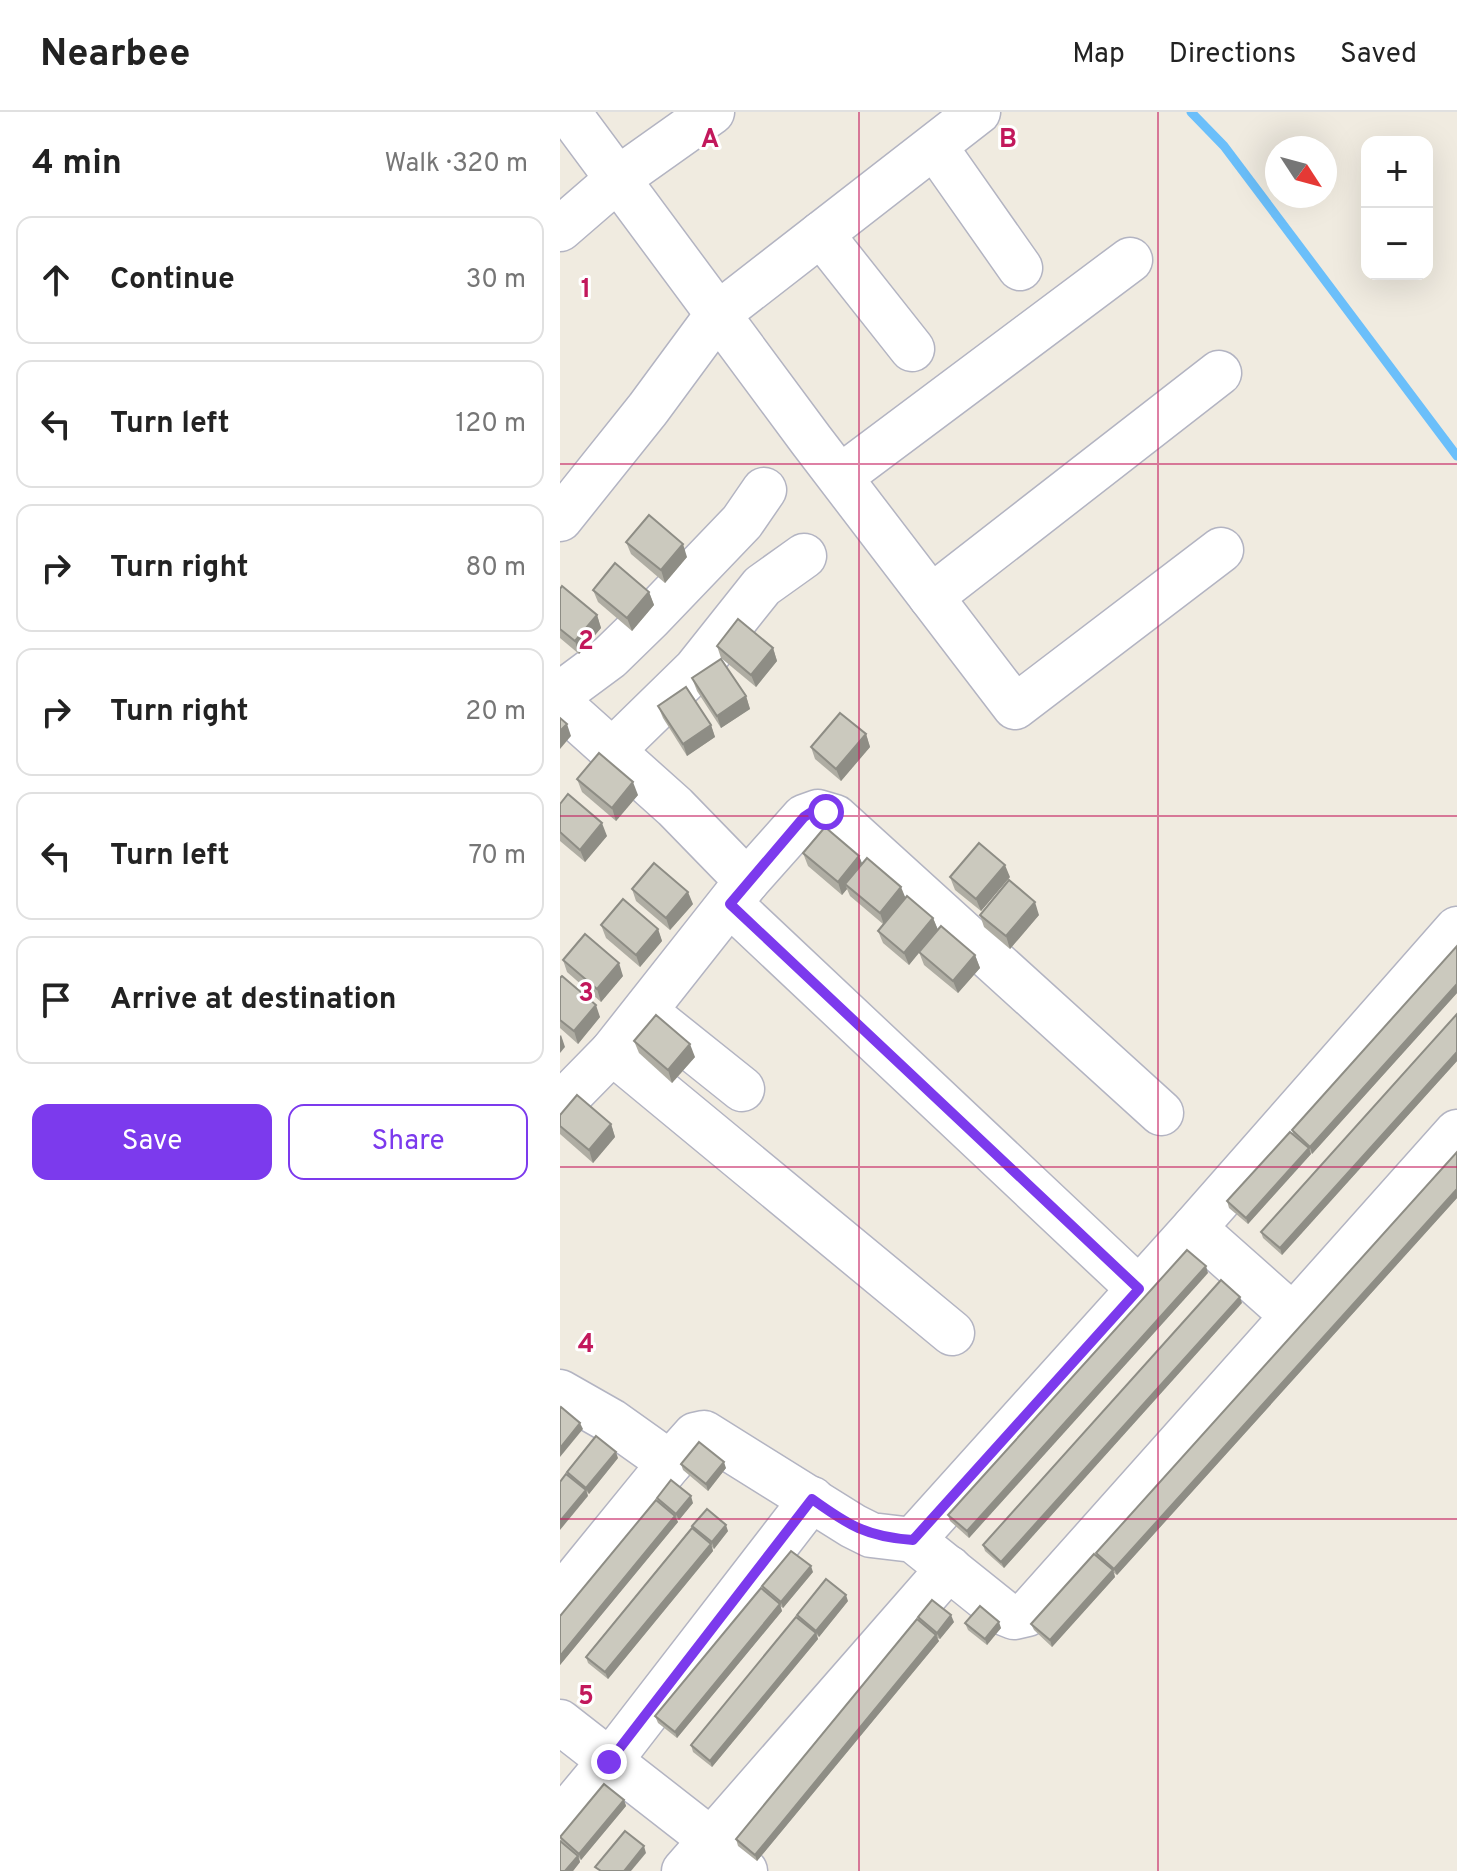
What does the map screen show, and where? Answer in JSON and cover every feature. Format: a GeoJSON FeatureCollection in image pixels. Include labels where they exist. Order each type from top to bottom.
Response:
{"type":"FeatureCollection","features":[{"type":"Feature","properties":{"kind":"street"},"geometry":{"type":"LineString","coordinates":[[568,112],[1015,707],[1221,550]]}},
{"type":"Feature","properties":{"kind":"street"},"geometry":{"type":"LineString","coordinates":[[560,229],[619,178],[712,112]]}},
{"type":"Feature","properties":{"kind":"street"},"geometry":{"type":"LineString","coordinates":[[560,519],[648,409],[718,314],[978,112]]}},
{"type":"Feature","properties":{"kind":"street"},"geometry":{"type":"LineString","coordinates":[[935,147],[1020,268]]}},
{"type":"Feature","properties":{"kind":"street"},"geometry":{"type":"LineString","coordinates":[[821,234],[912,349]]}},
{"type":"Feature","properties":{"kind":"street"},"geometry":{"type":"LineString","coordinates":[[840,477],[1130,260]]}},
{"type":"Feature","properties":{"kind":"street"},"geometry":{"type":"LineString","coordinates":[[931,597],[1219,373]]}},
{"type":"Feature","properties":{"kind":"street"},"geometry":{"type":"LineString","coordinates":[[560,694],[610,657],[649,619],[742,522],[764,490]]}},
{"type":"Feature","properties":{"kind":"street"},"geometry":{"type":"LineString","coordinates":[[612,751],[696,669],[762,586],[804,556]]}},
{"type":"Feature","properties":{"kind":"street"},"geometry":{"type":"LineString","coordinates":[[560,704],[675,807],[738,892],[1139,1289]]}},
{"type":"Feature","properties":{"kind":"street"},"geometry":{"type":"LineString","coordinates":[[560,1105],[612,1052],[738,892],[804,817],[826,812],[1161,1113]]}},
{"type":"Feature","properties":{"kind":"street"},"geometry":{"type":"LineString","coordinates":[[913,1540],[1457,929]]}},
{"type":"Feature","properties":{"kind":"street"},"geometry":{"type":"LineString","coordinates":[[645,1011],[742,1089]]}},
{"type":"Feature","properties":{"kind":"street"},"geometry":{"type":"LineString","coordinates":[[612,1052],[952,1333]]}},
{"type":"Feature","properties":{"kind":"street"},"geometry":{"type":"LineString","coordinates":[[560,1598],[670,1463],[695,1435],[704,1433],[871,1535],[913,1540],[1004,1613],[1014,1617],[1027,1614],[1457,1132]]}},
{"type":"Feature","properties":{"kind":"street"},"geometry":{"type":"LineString","coordinates":[[1194,1228],[1292,1315]]}},
{"type":"Feature","properties":{"kind":"street"},"geometry":{"type":"LineString","coordinates":[[560,1392],[611,1421],[670,1463]]}},
{"type":"Feature","properties":{"kind":"street"},"geometry":{"type":"LineString","coordinates":[[560,1821],[812,1499]]}},
{"type":"Feature","properties":{"kind":"street"},"geometry":{"type":"LineString","coordinates":[[697,1855],[949,1568]]}},
{"type":"Feature","properties":{"kind":"street"},"geometry":{"type":"LineString","coordinates":[[560,1722],[609,1762],[697,1855],[745,1871]]}},
{"type":"Feature","properties":{"kind":"building"},"geometry":{"type":"Polygon","coordinates":[[[649,515],[683,544],[661,570],[626,542],[649,515]]]}},
{"type":"Feature","properties":{"kind":"building"},"geometry":{"type":"Polygon","coordinates":[[[615,563],[649,592],[627,618],[593,590],[615,563]]]}},
{"type":"Feature","properties":{"kind":"building"},"geometry":{"type":"Polygon","coordinates":[[[562,586],[597,615],[575,641],[560,629],[562,586]]]}},
{"type":"Feature","properties":{"kind":"building"},"geometry":{"type":"Polygon","coordinates":[[[738,619],[773,648],[751,675],[717,646],[738,619]]]}},
{"type":"Feature","properties":{"kind":"building"},"geometry":{"type":"Polygon","coordinates":[[[721,659],[746,696],[717,716],[692,678],[721,659]]]}},
{"type":"Feature","properties":{"kind":"building"},"geometry":{"type":"Polygon","coordinates":[[[686,687],[711,725],[683,744],[658,706],[686,687]]]}},
{"type":"Feature","properties":{"kind":"building"},"geometry":{"type":"Polygon","coordinates":[[[840,713],[866,734],[836,769],[811,747],[840,713]]]}},
{"type":"Feature","properties":{"kind":"building"},"geometry":{"type":"Polygon","coordinates":[[[560,718],[567,724],[560,731],[560,718]]]}},
{"type":"Feature","properties":{"kind":"building"},"geometry":{"type":"Polygon","coordinates":[[[599,753],[633,782],[612,808],[577,779],[599,753]]]}},
{"type":"Feature","properties":{"kind":"building"},"geometry":{"type":"Polygon","coordinates":[[[568,794],[602,823],[580,850],[560,832],[560,804],[568,794]]]}},
{"type":"Feature","properties":{"kind":"building"},"geometry":{"type":"Polygon","coordinates":[[[825,827],[859,856],[838,882],[803,853],[825,827]]]}},
{"type":"Feature","properties":{"kind":"building"},"geometry":{"type":"Polygon","coordinates":[[[979,843],[1005,865],[976,899],[950,877],[979,843]]]}},
{"type":"Feature","properties":{"kind":"building"},"geometry":{"type":"Polygon","coordinates":[[[867,858],[901,887],[880,913],[845,884],[867,858]]]}},
{"type":"Feature","properties":{"kind":"building"},"geometry":{"type":"Polygon","coordinates":[[[654,863],[688,892],[666,918],[632,889],[654,863]]]}},
{"type":"Feature","properties":{"kind":"building"},"geometry":{"type":"Polygon","coordinates":[[[1009,880],[1035,902],[1006,936],[980,915],[1009,880]]]}},
{"type":"Feature","properties":{"kind":"building"},"geometry":{"type":"Polygon","coordinates":[[[907,896],[933,918],[904,953],[878,931],[907,896]]]}},
{"type":"Feature","properties":{"kind":"building"},"geometry":{"type":"Polygon","coordinates":[[[623,899],[658,929],[636,955],[601,925],[623,899]]]}},
{"type":"Feature","properties":{"kind":"building"},"geometry":{"type":"Polygon","coordinates":[[[941,926],[975,955],[953,981],[919,952],[941,926]]]}},
{"type":"Feature","properties":{"kind":"building"},"geometry":{"type":"Polygon","coordinates":[[[585,934],[619,963],[597,989],[563,960],[585,934]]]}},
{"type":"Feature","properties":{"kind":"building"},"geometry":{"type":"Polygon","coordinates":[[[1457,946],[1457,984],[1310,1147],[1292,1130],[1457,946]]]}},
{"type":"Feature","properties":{"kind":"building"},"geometry":{"type":"Polygon","coordinates":[[[562,976],[596,1005],[574,1031],[560,1020],[562,976]]]}},
{"type":"Feature","properties":{"kind":"building"},"geometry":{"type":"Polygon","coordinates":[[[1457,1014],[1457,1052],[1280,1248],[1261,1232],[1457,1014]]]}},
{"type":"Feature","properties":{"kind":"building"},"geometry":{"type":"Polygon","coordinates":[[[656,1015],[690,1044],[668,1070],[634,1041],[656,1015]]]}},
{"type":"Feature","properties":{"kind":"building"},"geometry":{"type":"Polygon","coordinates":[[[577,1095],[611,1124],[589,1150],[560,1126],[560,1115],[577,1095]]]}},
{"type":"Feature","properties":{"kind":"building"},"geometry":{"type":"Polygon","coordinates":[[[1290,1132],[1309,1148],[1246,1218],[1227,1201],[1290,1132]]]}},
{"type":"Feature","properties":{"kind":"building"},"geometry":{"type":"Polygon","coordinates":[[[1457,1152],[1457,1189],[1114,1569],[1096,1553],[1457,1152]]]}},
{"type":"Feature","properties":{"kind":"building"},"geometry":{"type":"Polygon","coordinates":[[[1187,1250],[1206,1266],[967,1531],[948,1515],[1187,1250]]]}},
{"type":"Feature","properties":{"kind":"building"},"geometry":{"type":"Polygon","coordinates":[[[1221,1280],[1240,1297],[1001,1562],[983,1545],[1221,1280]]]}},
{"type":"Feature","properties":{"kind":"building"},"geometry":{"type":"Polygon","coordinates":[[[560,1409],[580,1423],[560,1448],[560,1409]]]}},
{"type":"Feature","properties":{"kind":"building"},"geometry":{"type":"Polygon","coordinates":[[[596,1436],[616,1452],[586,1488],[567,1472],[596,1436]]]}},
{"type":"Feature","properties":{"kind":"building"},"geometry":{"type":"Polygon","coordinates":[[[699,1442],[724,1462],[706,1484],[681,1464],[699,1442]]]}},
{"type":"Feature","properties":{"kind":"building"},"geometry":{"type":"Polygon","coordinates":[[[566,1474],[586,1490],[560,1521],[560,1482],[566,1474]]]}},
{"type":"Feature","properties":{"kind":"building"},"geometry":{"type":"Polygon","coordinates":[[[671,1480],[691,1496],[676,1514],[657,1498],[671,1480]]]}},
{"type":"Feature","properties":{"kind":"building"},"geometry":{"type":"Polygon","coordinates":[[[656,1500],[675,1516],[560,1656],[560,1616],[656,1500]]]}},
{"type":"Feature","properties":{"kind":"building"},"geometry":{"type":"Polygon","coordinates":[[[707,1509],[726,1525],[712,1542],[692,1526],[707,1509]]]}},
{"type":"Feature","properties":{"kind":"building"},"geometry":{"type":"Polygon","coordinates":[[[692,1528],[711,1544],[605,1672],[586,1657],[692,1528]]]}},
{"type":"Feature","properties":{"kind":"building"},"geometry":{"type":"Polygon","coordinates":[[[791,1551],[811,1566],[781,1602],[762,1586],[791,1551]]]}},
{"type":"Feature","properties":{"kind":"building"},"geometry":{"type":"Polygon","coordinates":[[[1094,1554],[1113,1570],[1050,1640],[1031,1624],[1094,1554]]]}},
{"type":"Feature","properties":{"kind":"building"},"geometry":{"type":"Polygon","coordinates":[[[826,1579],[846,1595],[816,1631],[797,1615],[826,1579]]]}},
{"type":"Feature","properties":{"kind":"building"},"geometry":{"type":"Polygon","coordinates":[[[761,1588],[780,1604],[675,1732],[655,1716],[761,1588]]]}},
{"type":"Feature","properties":{"kind":"building"},"geometry":{"type":"Polygon","coordinates":[[[932,1600],[951,1615],[937,1633],[918,1617],[932,1600]]]}},
{"type":"Feature","properties":{"kind":"building"},"geometry":{"type":"Polygon","coordinates":[[[980,1606],[999,1622],[985,1639],[965,1623],[980,1606]]]}},
{"type":"Feature","properties":{"kind":"building"},"geometry":{"type":"Polygon","coordinates":[[[796,1617],[816,1633],[710,1761],[691,1745],[796,1617]]]}},
{"type":"Feature","properties":{"kind":"building"},"geometry":{"type":"Polygon","coordinates":[[[917,1619],[936,1635],[755,1855],[736,1839],[917,1619]]]}},
{"type":"Feature","properties":{"kind":"building"},"geometry":{"type":"Polygon","coordinates":[[[604,1784],[624,1800],[579,1854],[560,1837],[604,1784]]]}},
{"type":"Feature","properties":{"kind":"building"},"geometry":{"type":"Polygon","coordinates":[[[625,1831],[644,1846],[624,1871],[601,1871],[595,1867],[625,1831]]]}},
{"type":"Feature","properties":{"kind":"building"},"geometry":{"type":"Polygon","coordinates":[[[560,1841],[578,1856],[565,1871],[560,1871],[560,1841]]]}},
{"type":"Feature","properties":{"kind":"waterway"},"geometry":{"type":"LineString","coordinates":[[1191,112],[1224,146],[1457,456]]}},
{"type":"Feature","properties":{"kind":"route"},"geometry":{"type":"LineString","coordinates":[[609,1762],[812,1499],[871,1535],[913,1540],[1139,1289],[730,904],[804,817],[810,813],[826,812]]}}]}
